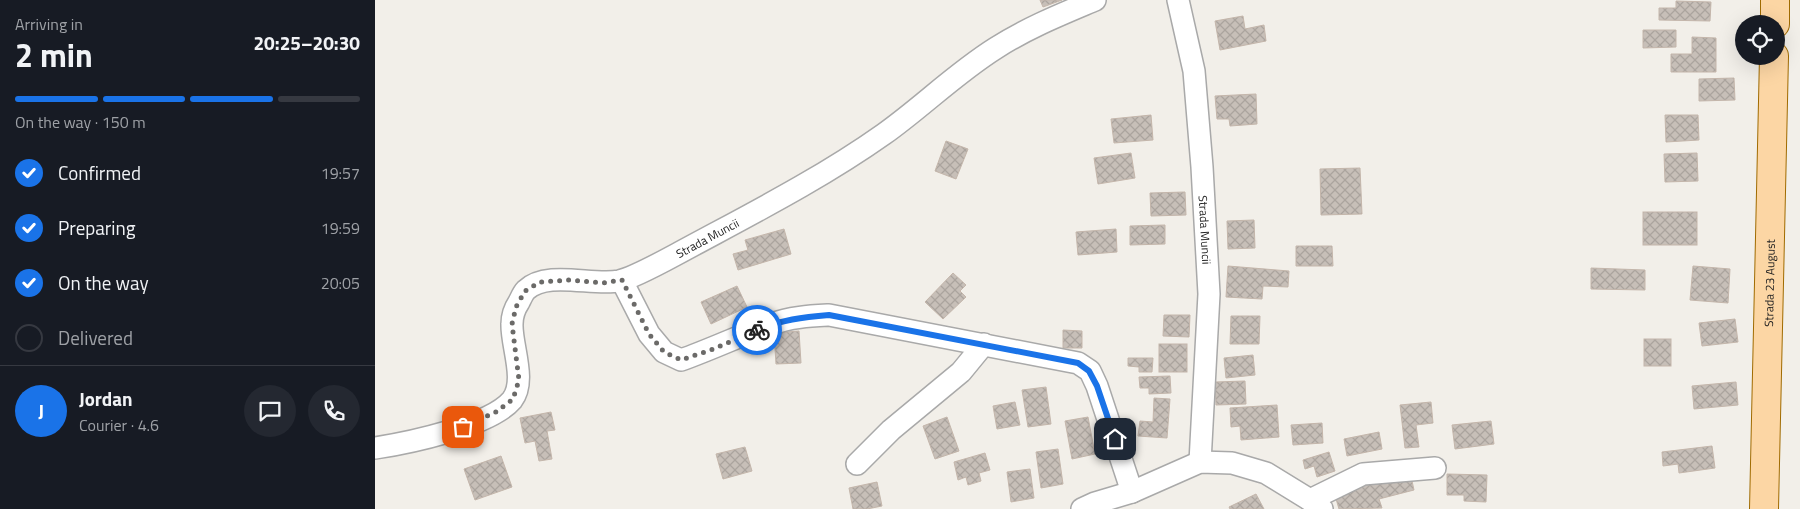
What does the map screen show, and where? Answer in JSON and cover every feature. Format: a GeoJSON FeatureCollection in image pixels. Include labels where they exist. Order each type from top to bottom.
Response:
{"type":"FeatureCollection","features":[{"type":"Feature","properties":{"kind":"main road"},"geometry":{"type":"LineString","coordinates":[[1775,0],[1775,15]]}},
{"type":"Feature","properties":{"kind":"main road","name":"Strada 23 August"},"geometry":{"type":"LineString","coordinates":[[1763,509],[1774,65]]}},
{"type":"Feature","properties":{"kind":"street","name":"Strada Muncii"},"geometry":{"type":"LineString","coordinates":[[375,448],[412,442],[463,427],[496,412],[513,399],[519,380],[512,324],[516,307],[525,291],[540,282],[569,280],[603,283],[622,280],[671,258],[813,180],[885,134],[996,48],[1045,21],[1095,0]]}},
{"type":"Feature","properties":{"kind":"street","name":"Strada Muncii"},"geometry":{"type":"LineString","coordinates":[[1179,0],[1194,71],[1202,167],[1208,285],[1200,462]]}},
{"type":"Feature","properties":{"kind":"street"},"geometry":{"type":"LineString","coordinates":[[622,280],[649,334],[664,352],[681,360],[711,350],[773,323],[803,317],[829,315],[1078,363],[1089,371],[1097,386],[1132,492]]}},
{"type":"Feature","properties":{"kind":"street"},"geometry":{"type":"LineString","coordinates":[[857,464],[891,430],[961,372],[984,344]]}},
{"type":"Feature","properties":{"kind":"street"},"geometry":{"type":"LineString","coordinates":[[1082,509],[1132,492],[1200,462],[1232,463],[1266,473],[1316,504],[1363,474],[1435,468]]}},
{"type":"Feature","properties":{"kind":"building"},"geometry":{"type":"Polygon","coordinates":[[[1040,0],[1062,0],[1043,7],[1040,0]]]}},
{"type":"Feature","properties":{"kind":"building"},"geometry":{"type":"Polygon","coordinates":[[[1676,1],[1711,2],[1710,21],[1659,20],[1659,8],[1676,8],[1676,1]]]}},
{"type":"Feature","properties":{"kind":"building"},"geometry":{"type":"Polygon","coordinates":[[[1243,16],[1245,29],[1264,25],[1266,41],[1220,50],[1215,21],[1243,16]]]}},
{"type":"Feature","properties":{"kind":"building"},"geometry":{"type":"Polygon","coordinates":[[[1643,30],[1676,30],[1676,47],[1643,48],[1643,30]]]}},
{"type":"Feature","properties":{"kind":"building"},"geometry":{"type":"Polygon","coordinates":[[[1692,37],[1716,38],[1716,72],[1671,72],[1671,54],[1692,54],[1692,37]]]}},
{"type":"Feature","properties":{"kind":"building"},"geometry":{"type":"Polygon","coordinates":[[[1734,78],[1735,100],[1699,101],[1699,79],[1734,78]]]}},
{"type":"Feature","properties":{"kind":"building"},"geometry":{"type":"Polygon","coordinates":[[[1256,94],[1257,124],[1230,126],[1229,119],[1217,119],[1215,96],[1256,94]]]}},
{"type":"Feature","properties":{"kind":"building"},"geometry":{"type":"Polygon","coordinates":[[[1151,115],[1153,140],[1114,143],[1111,119],[1151,115]]]}},
{"type":"Feature","properties":{"kind":"building"},"geometry":{"type":"Polygon","coordinates":[[[1665,115],[1698,115],[1699,140],[1666,142],[1665,115]]]}},
{"type":"Feature","properties":{"kind":"building"},"geometry":{"type":"Polygon","coordinates":[[[946,141],[968,149],[956,179],[935,171],[946,141]]]}},
{"type":"Feature","properties":{"kind":"building"},"geometry":{"type":"Polygon","coordinates":[[[1131,153],[1135,178],[1098,184],[1094,158],[1131,153]]]}},
{"type":"Feature","properties":{"kind":"building"},"geometry":{"type":"Polygon","coordinates":[[[1697,153],[1698,181],[1665,182],[1664,154],[1697,153]]]}},
{"type":"Feature","properties":{"kind":"building"},"geometry":{"type":"Polygon","coordinates":[[[1360,168],[1362,214],[1321,215],[1320,169],[1360,168]]]}},
{"type":"Feature","properties":{"kind":"building"},"geometry":{"type":"Polygon","coordinates":[[[1185,192],[1186,215],[1151,216],[1150,193],[1185,192]]]}},
{"type":"Feature","properties":{"kind":"building"},"geometry":{"type":"Polygon","coordinates":[[[1643,212],[1697,212],[1697,245],[1643,245],[1643,212]]]}},
{"type":"Feature","properties":{"kind":"building"},"geometry":{"type":"Polygon","coordinates":[[[1254,220],[1255,248],[1228,249],[1227,221],[1254,220]]]}},
{"type":"Feature","properties":{"kind":"building"},"geometry":{"type":"Polygon","coordinates":[[[1165,225],[1165,244],[1130,245],[1130,226],[1165,225]]]}},
{"type":"Feature","properties":{"kind":"building"},"geometry":{"type":"Polygon","coordinates":[[[784,229],[791,254],[738,270],[733,254],[748,250],[745,240],[784,229]]]}},
{"type":"Feature","properties":{"kind":"building"},"geometry":{"type":"Polygon","coordinates":[[[1116,229],[1117,252],[1078,255],[1076,232],[1116,229]]]}},
{"type":"Feature","properties":{"kind":"building"},"geometry":{"type":"Polygon","coordinates":[[[1296,246],[1332,246],[1333,266],[1296,266],[1296,246]]]}},
{"type":"Feature","properties":{"kind":"building"},"geometry":{"type":"Polygon","coordinates":[[[1228,266],[1289,271],[1288,287],[1263,286],[1262,299],[1226,297],[1228,266]]]}},
{"type":"Feature","properties":{"kind":"building"},"geometry":{"type":"Polygon","coordinates":[[[1693,266],[1730,269],[1728,303],[1690,300],[1693,266]]]}},
{"type":"Feature","properties":{"kind":"building"},"geometry":{"type":"Polygon","coordinates":[[[1591,268],[1645,270],[1645,290],[1591,289],[1591,268]]]}},
{"type":"Feature","properties":{"kind":"building"},"geometry":{"type":"Polygon","coordinates":[[[953,273],[966,285],[960,291],[966,297],[943,319],[925,302],[953,273]]]}},
{"type":"Feature","properties":{"kind":"building"},"geometry":{"type":"Polygon","coordinates":[[[737,286],[747,307],[711,324],[701,302],[737,286]]]}},
{"type":"Feature","properties":{"kind":"building"},"geometry":{"type":"Polygon","coordinates":[[[1164,315],[1190,315],[1189,337],[1163,336],[1164,315]]]}},
{"type":"Feature","properties":{"kind":"building"},"geometry":{"type":"Polygon","coordinates":[[[1231,316],[1260,316],[1259,344],[1230,344],[1231,316]]]}},
{"type":"Feature","properties":{"kind":"building"},"geometry":{"type":"Polygon","coordinates":[[[1735,319],[1738,342],[1702,346],[1699,323],[1735,319]]]}},
{"type":"Feature","properties":{"kind":"building"},"geometry":{"type":"Polygon","coordinates":[[[1063,330],[1082,331],[1082,348],[1063,348],[1063,330]]]}},
{"type":"Feature","properties":{"kind":"building"},"geometry":{"type":"Polygon","coordinates":[[[799,331],[801,363],[776,364],[774,333],[799,331]]]}},
{"type":"Feature","properties":{"kind":"building"},"geometry":{"type":"Polygon","coordinates":[[[1644,339],[1671,339],[1671,366],[1644,366],[1644,339]]]}},
{"type":"Feature","properties":{"kind":"building"},"geometry":{"type":"Polygon","coordinates":[[[1159,344],[1187,344],[1187,372],[1159,372],[1159,344]]]}},
{"type":"Feature","properties":{"kind":"building"},"geometry":{"type":"Polygon","coordinates":[[[1253,355],[1255,375],[1226,378],[1224,358],[1253,355]]]}},
{"type":"Feature","properties":{"kind":"building"},"geometry":{"type":"Polygon","coordinates":[[[1128,358],[1153,358],[1152,372],[1139,372],[1139,367],[1128,366],[1128,358]]]}},
{"type":"Feature","properties":{"kind":"building"},"geometry":{"type":"Polygon","coordinates":[[[1170,376],[1171,393],[1149,394],[1149,388],[1140,388],[1139,377],[1170,376]]]}},
{"type":"Feature","properties":{"kind":"building"},"geometry":{"type":"Polygon","coordinates":[[[1245,381],[1246,404],[1216,405],[1215,382],[1245,381]]]}},
{"type":"Feature","properties":{"kind":"building"},"geometry":{"type":"Polygon","coordinates":[[[1736,382],[1738,405],[1694,409],[1692,386],[1736,382]]]}},
{"type":"Feature","properties":{"kind":"building"},"geometry":{"type":"Polygon","coordinates":[[[1046,387],[1051,424],[1028,427],[1022,390],[1046,387]]]}},
{"type":"Feature","properties":{"kind":"building"},"geometry":{"type":"Polygon","coordinates":[[[1154,398],[1170,399],[1167,438],[1138,436],[1140,421],[1153,422],[1154,398]]]}},
{"type":"Feature","properties":{"kind":"building"},"geometry":{"type":"Polygon","coordinates":[[[1015,402],[1020,425],[997,429],[993,406],[1015,402]]]}},
{"type":"Feature","properties":{"kind":"building"},"geometry":{"type":"Polygon","coordinates":[[[1431,402],[1433,423],[1416,425],[1419,447],[1405,448],[1400,405],[1431,402]]]}},
{"type":"Feature","properties":{"kind":"building"},"geometry":{"type":"Polygon","coordinates":[[[1277,405],[1279,437],[1241,440],[1240,426],[1231,427],[1230,408],[1277,405]]]}},
{"type":"Feature","properties":{"kind":"building"},"geometry":{"type":"Polygon","coordinates":[[[551,412],[555,430],[547,431],[552,459],[539,461],[535,441],[525,443],[520,418],[551,412]]]}},
{"type":"Feature","properties":{"kind":"building"},"geometry":{"type":"Polygon","coordinates":[[[947,417],[959,451],[935,459],[923,426],[947,417]]]}},
{"type":"Feature","properties":{"kind":"building"},"geometry":{"type":"Polygon","coordinates":[[[1088,417],[1095,454],[1072,459],[1065,421],[1088,417]]]}},
{"type":"Feature","properties":{"kind":"building"},"geometry":{"type":"Polygon","coordinates":[[[1491,421],[1494,444],[1455,449],[1452,425],[1491,421]]]}},
{"type":"Feature","properties":{"kind":"building"},"geometry":{"type":"Polygon","coordinates":[[[1322,423],[1323,443],[1293,445],[1291,425],[1322,423]]]}},
{"type":"Feature","properties":{"kind":"building"},"geometry":{"type":"Polygon","coordinates":[[[1379,432],[1382,449],[1347,456],[1344,439],[1379,432]]]}},
{"type":"Feature","properties":{"kind":"building"},"geometry":{"type":"Polygon","coordinates":[[[1712,446],[1715,468],[1679,473],[1678,464],[1663,466],[1662,452],[1712,446]]]}},
{"type":"Feature","properties":{"kind":"building"},"geometry":{"type":"Polygon","coordinates":[[[745,447],[752,471],[723,479],[716,454],[745,447]]]}},
{"type":"Feature","properties":{"kind":"building"},"geometry":{"type":"Polygon","coordinates":[[[1058,449],[1063,484],[1041,488],[1036,452],[1058,449]]]}},
{"type":"Feature","properties":{"kind":"building"},"geometry":{"type":"Polygon","coordinates":[[[1329,452],[1335,471],[1317,477],[1314,466],[1305,469],[1303,460],[1329,452]]]}},
{"type":"Feature","properties":{"kind":"building"},"geometry":{"type":"Polygon","coordinates":[[[985,453],[990,470],[979,473],[981,481],[968,485],[966,477],[958,480],[954,462],[985,453]]]}},
{"type":"Feature","properties":{"kind":"building"},"geometry":{"type":"Polygon","coordinates":[[[501,456],[512,487],[475,500],[464,469],[501,456]]]}},
{"type":"Feature","properties":{"kind":"building"},"geometry":{"type":"Polygon","coordinates":[[[1030,469],[1034,498],[1011,502],[1007,472],[1030,469]]]}},
{"type":"Feature","properties":{"kind":"building"},"geometry":{"type":"Polygon","coordinates":[[[1410,472],[1414,490],[1379,499],[1382,508],[1339,509],[1334,492],[1410,472]]]}},
{"type":"Feature","properties":{"kind":"building"},"geometry":{"type":"Polygon","coordinates":[[[1447,474],[1487,475],[1486,502],[1464,501],[1464,495],[1447,495],[1447,474]]]}},
{"type":"Feature","properties":{"kind":"building"},"geometry":{"type":"Polygon","coordinates":[[[877,482],[882,506],[853,509],[849,488],[877,482]]]}},
{"type":"Feature","properties":{"kind":"building"},"geometry":{"type":"Polygon","coordinates":[[[1256,494],[1264,509],[1230,509],[1229,507],[1256,494]]]}},
{"type":"Feature","properties":{"kind":"way so far"},"geometry":{"type":"LineString","coordinates":[[463,427],[496,412],[513,399],[519,380],[512,324],[516,307],[525,291],[540,282],[569,280],[603,283],[622,280],[649,334],[664,352],[681,360],[711,350],[757,330]]}},
{"type":"Feature","properties":{"kind":"route"},"geometry":{"type":"LineString","coordinates":[[757,330],[773,323],[803,317],[829,315],[1078,363],[1089,371],[1097,386],[1115,439]]}}]}
